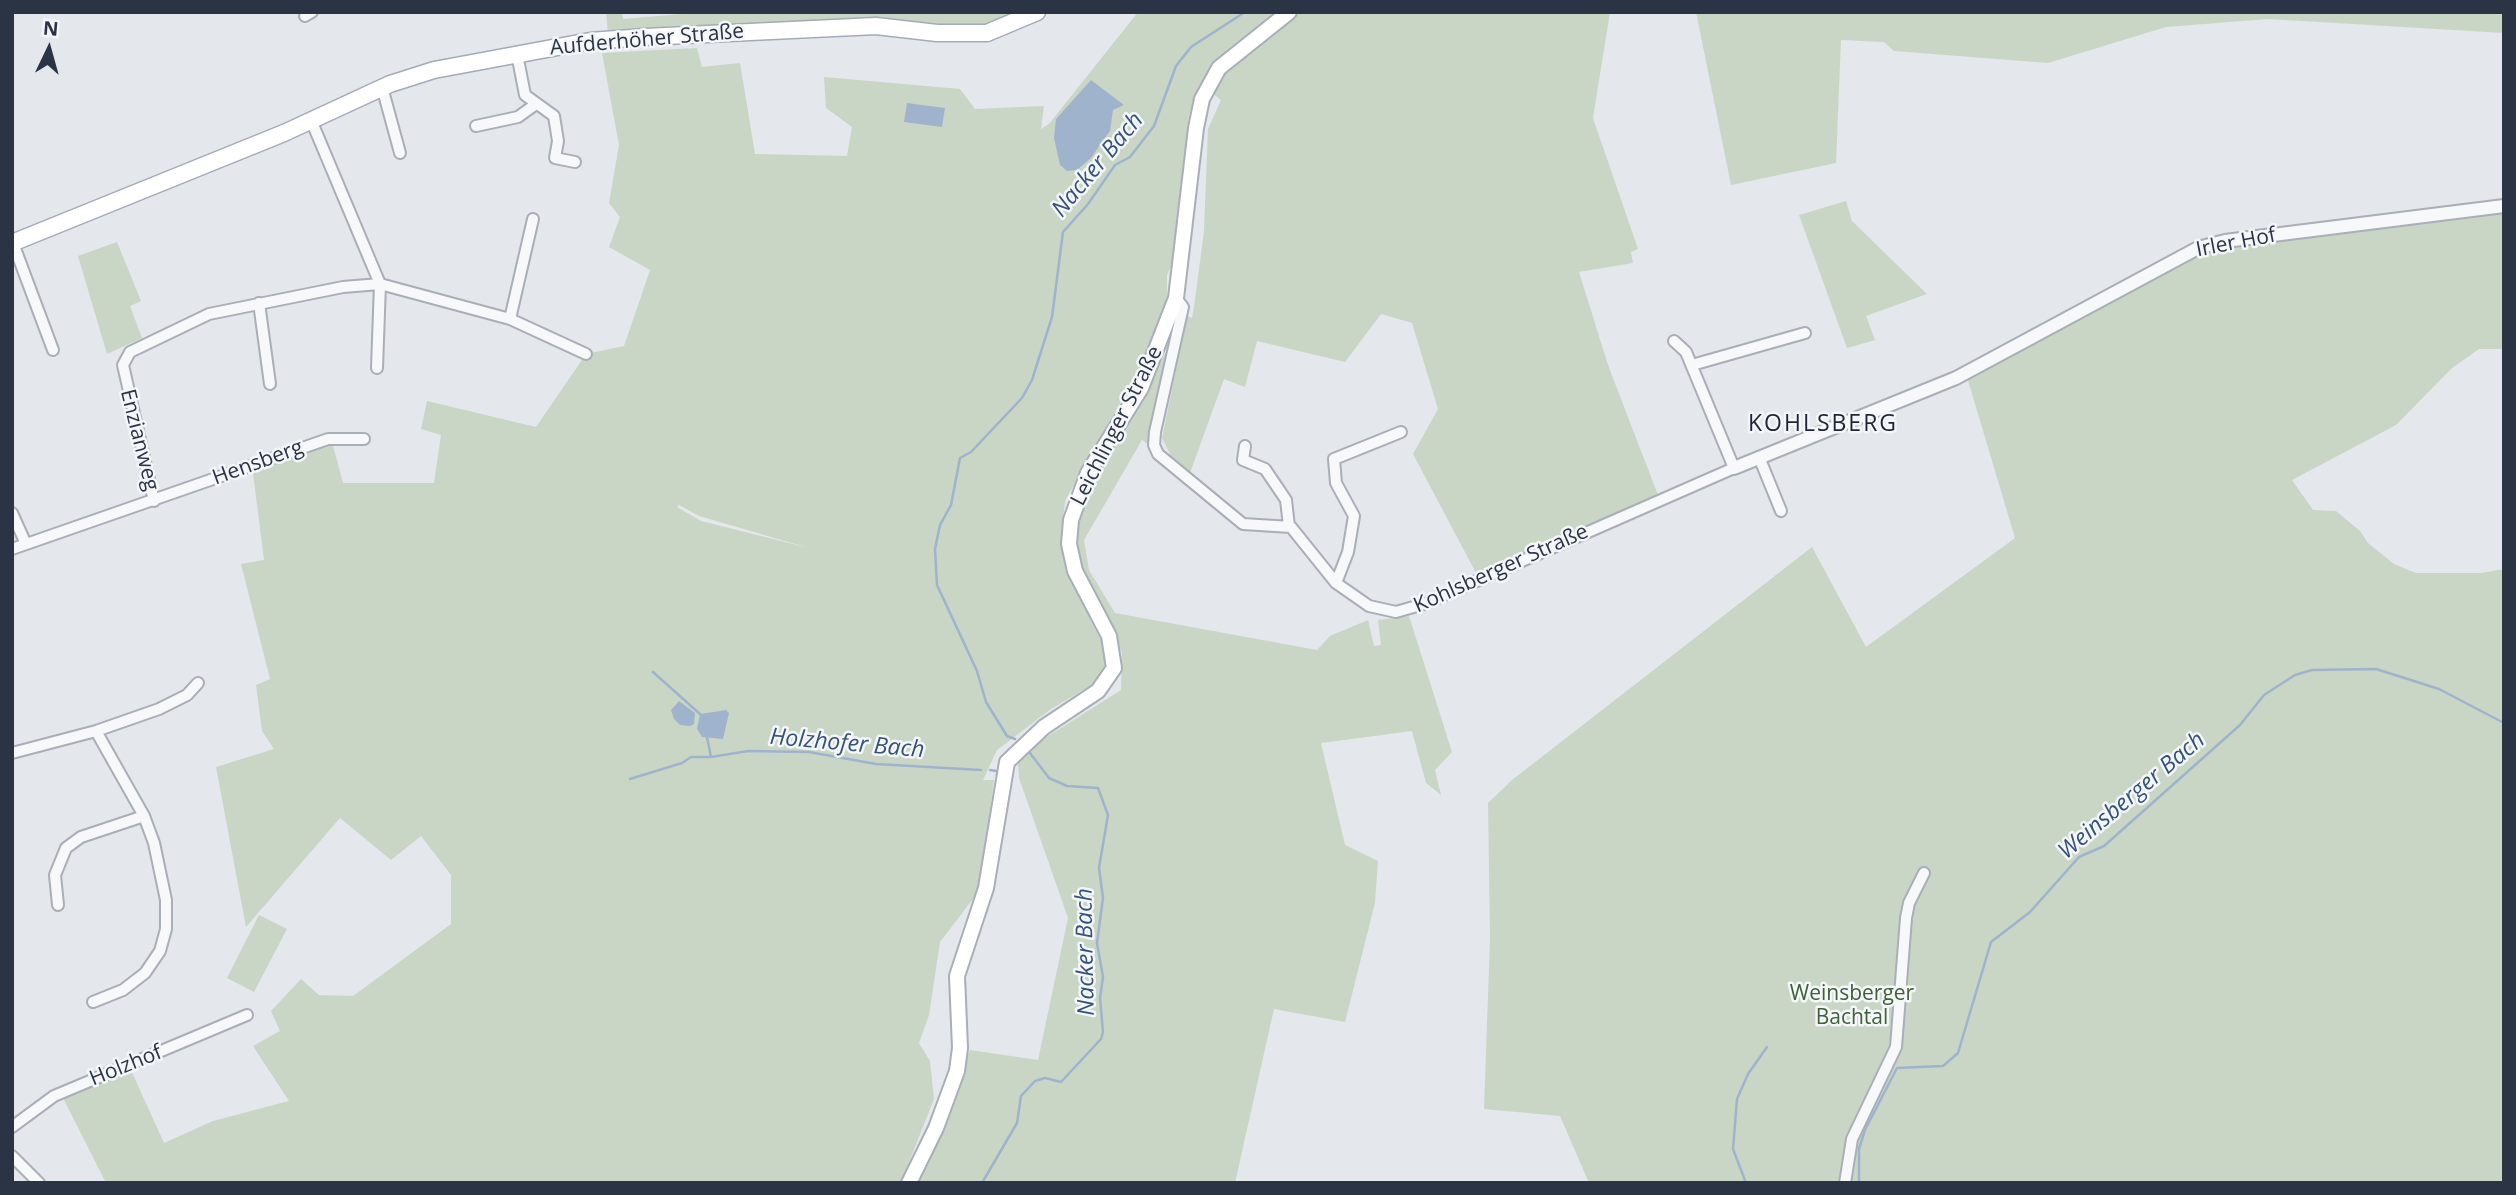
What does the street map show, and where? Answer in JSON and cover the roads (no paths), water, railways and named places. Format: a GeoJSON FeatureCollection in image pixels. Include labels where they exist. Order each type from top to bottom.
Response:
{"type":"FeatureCollection","features":[{"type":"Feature","properties":{"kind":"main road","name":"Aufderhöher Straße"},"geometry":{"type":"LineString","coordinates":[[13,243],[311,120],[382,87],[434,70],[590,41],[830,27],[884,26],[937,33],[987,33],[1037,12]]}},
{"type":"Feature","properties":{"kind":"main road","name":"Leichlinger Straße"},"geometry":{"type":"LineString","coordinates":[[909,1183],[936,1128],[957,1070],[960,1048],[957,976],[986,888],[1007,762],[1044,727],[1098,691],[1113,673],[1114,657],[1109,636],[1080,582],[1072,560],[1071,520],[1088,474],[1141,388],[1176,298],[1196,128],[1202,99],[1219,68],[1289,12]]}},
{"type":"Feature","properties":{"kind":"street"},"geometry":{"type":"LineString","coordinates":[[517,54],[523,92],[554,116],[558,141],[555,158],[575,162]]}},
{"type":"Feature","properties":{"kind":"street"},"geometry":{"type":"LineString","coordinates":[[382,87],[400,153]]}},
{"type":"Feature","properties":{"kind":"street"},"geometry":{"type":"LineString","coordinates":[[476,126],[518,117],[536,104]]}},
{"type":"Feature","properties":{"kind":"street"},"geometry":{"type":"LineString","coordinates":[[311,120],[380,284],[377,368]]}},
{"type":"Feature","properties":{"kind":"street","name":"Irler Hof"},"geometry":{"type":"LineString","coordinates":[[1956,378],[2198,248],[2225,241],[2504,206]]}},
{"type":"Feature","properties":{"kind":"street"},"geometry":{"type":"LineString","coordinates":[[510,319],[533,219]]}},
{"type":"Feature","properties":{"kind":"street"},"geometry":{"type":"LineString","coordinates":[[13,243],[53,350]]}},
{"type":"Feature","properties":{"kind":"street","name":"Enzianweg"},"geometry":{"type":"LineString","coordinates":[[154,501],[123,374],[125,359],[149,342],[209,314],[259,303],[380,284],[510,319],[586,354]]}},
{"type":"Feature","properties":{"kind":"street"},"geometry":{"type":"LineString","coordinates":[[1176,298],[1183,307],[1155,432],[1155,450],[1162,459],[1243,523],[1258,527],[1289,526],[1286,500],[1265,469],[1243,460],[1245,446]]}},
{"type":"Feature","properties":{"kind":"street"},"geometry":{"type":"LineString","coordinates":[[259,303],[270,384]]}},
{"type":"Feature","properties":{"kind":"street"},"geometry":{"type":"LineString","coordinates":[[1692,365],[1805,333]]}},
{"type":"Feature","properties":{"kind":"street"},"geometry":{"type":"LineString","coordinates":[[1674,341],[1686,352],[1734,468]]}},
{"type":"Feature","properties":{"kind":"street","name":"Kohlsberger Straße"},"geometry":{"type":"LineString","coordinates":[[1289,526],[1336,583],[1369,606],[1392,612],[1410,610],[1759,457],[1956,378]]}},
{"type":"Feature","properties":{"kind":"street"},"geometry":{"type":"LineString","coordinates":[[1336,583],[1348,552],[1354,516],[1336,483],[1334,459],[1401,432]]}},
{"type":"Feature","properties":{"kind":"street","name":"Hensberg"},"geometry":{"type":"LineString","coordinates":[[12,549],[328,439],[364,439]]}},
{"type":"Feature","properties":{"kind":"street"},"geometry":{"type":"LineString","coordinates":[[1759,457],[1781,511]]}},
{"type":"Feature","properties":{"kind":"street"},"geometry":{"type":"LineString","coordinates":[[12,513],[26,544]]}},
{"type":"Feature","properties":{"kind":"street"},"geometry":{"type":"LineString","coordinates":[[12,753],[96,731],[174,702],[187,695],[198,683]]}},
{"type":"Feature","properties":{"kind":"street"},"geometry":{"type":"LineString","coordinates":[[93,1002],[110,997],[135,982],[155,959],[163,941],[166,900],[157,855],[144,816],[96,731]]}},
{"type":"Feature","properties":{"kind":"street"},"geometry":{"type":"LineString","coordinates":[[58,905],[56,868],[66,848],[80,837],[144,816]]}},
{"type":"Feature","properties":{"kind":"street"},"geometry":{"type":"LineString","coordinates":[[1845,1183],[1852,1139],[1896,1047],[1906,918],[1909,903],[1924,873]]}},
{"type":"Feature","properties":{"kind":"street","name":"Holzhof"},"geometry":{"type":"LineString","coordinates":[[12,1127],[54,1096],[247,1015]]}},
{"type":"Feature","properties":{"kind":"street"},"geometry":{"type":"LineString","coordinates":[[12,1157],[38,1183]]}},
{"type":"Feature","properties":{"kind":"water"},"geometry":{"type":"Polygon","coordinates":[[[1091,80],[1124,105],[1113,110],[1110,131],[1091,158],[1077,170],[1067,171],[1060,165],[1054,138],[1056,119],[1091,80]]]}},
{"type":"Feature","properties":{"kind":"water"},"geometry":{"type":"Polygon","coordinates":[[[907,103],[945,108],[942,127],[904,122],[907,103]]]}},
{"type":"Feature","properties":{"kind":"water"},"geometry":{"type":"Polygon","coordinates":[[[679,701],[695,713],[694,724],[680,725],[674,719],[671,710],[679,701]]]}},
{"type":"Feature","properties":{"kind":"water"},"geometry":{"type":"Polygon","coordinates":[[[726,710],[729,713],[723,739],[702,737],[697,729],[700,714],[726,710]]]}},
{"type":"Feature","properties":{"kind":"waterway","name":"Nacker Bach"},"geometry":{"type":"LineString","coordinates":[[1015,739],[1007,736],[986,702],[977,671],[937,585],[935,549],[940,525],[951,505],[960,458],[971,452],[1022,398],[1032,380],[1052,317],[1063,232],[1088,204],[1115,165],[1130,157],[1154,126],[1176,66],[1191,47],[1245,12]]}},
{"type":"Feature","properties":{"kind":"waterway","name":"Weinsberger Bach"},"geometry":{"type":"LineString","coordinates":[[1859,1183],[1859,1149],[1865,1130],[1897,1068],[1943,1066],[1958,1053],[1991,942],[2030,912],[2079,857],[2104,846],[2240,725],[2264,695],[2295,675],[2312,670],[2376,669],[2439,689],[2504,723]]}},
{"type":"Feature","properties":{"kind":"waterway","name":"Holzhofer Bach"},"geometry":{"type":"LineString","coordinates":[[653,672],[700,714]]}},
{"type":"Feature","properties":{"kind":"waterway","name":"Holzhofer Bach"},"geometry":{"type":"LineString","coordinates":[[707,737],[711,757],[748,751],[809,752],[876,764],[981,770]]}},
{"type":"Feature","properties":{"kind":"waterway","name":"Nacker Bach"},"geometry":{"type":"LineString","coordinates":[[982,1183],[1017,1123],[1021,1096],[1035,1081],[1045,1078],[1061,1082],[1101,1039],[1103,1032],[1100,998],[1103,977],[1097,943],[1103,898],[1099,868],[1108,815],[1098,788],[1067,786],[1049,778],[1030,753]]}},
{"type":"Feature","properties":{"kind":"waterway","name":"Holzhofer Bach"},"geometry":{"type":"LineString","coordinates":[[630,779],[682,763],[691,757],[710,757]]}},
{"type":"Feature","properties":{"kind":"waterway","name":"Holzhofer Bach"},"geometry":{"type":"LineString","coordinates":[[990,770],[996,771]]}},
{"type":"Feature","properties":{"kind":"waterway"},"geometry":{"type":"LineString","coordinates":[[1746,1183],[1733,1149],[1737,1099],[1748,1074],[1767,1047]]}},
{"type":"Feature","properties":{"kind":"district","name":"KOHLSBERG"},"geometry":{"type":"Point","coordinates":[1823,424]}},
{"type":"Feature","properties":{"kind":"park label","name":"Weinsberger Bachtal"},"geometry":{"type":"Point","coordinates":[1852,1006]}}]}
